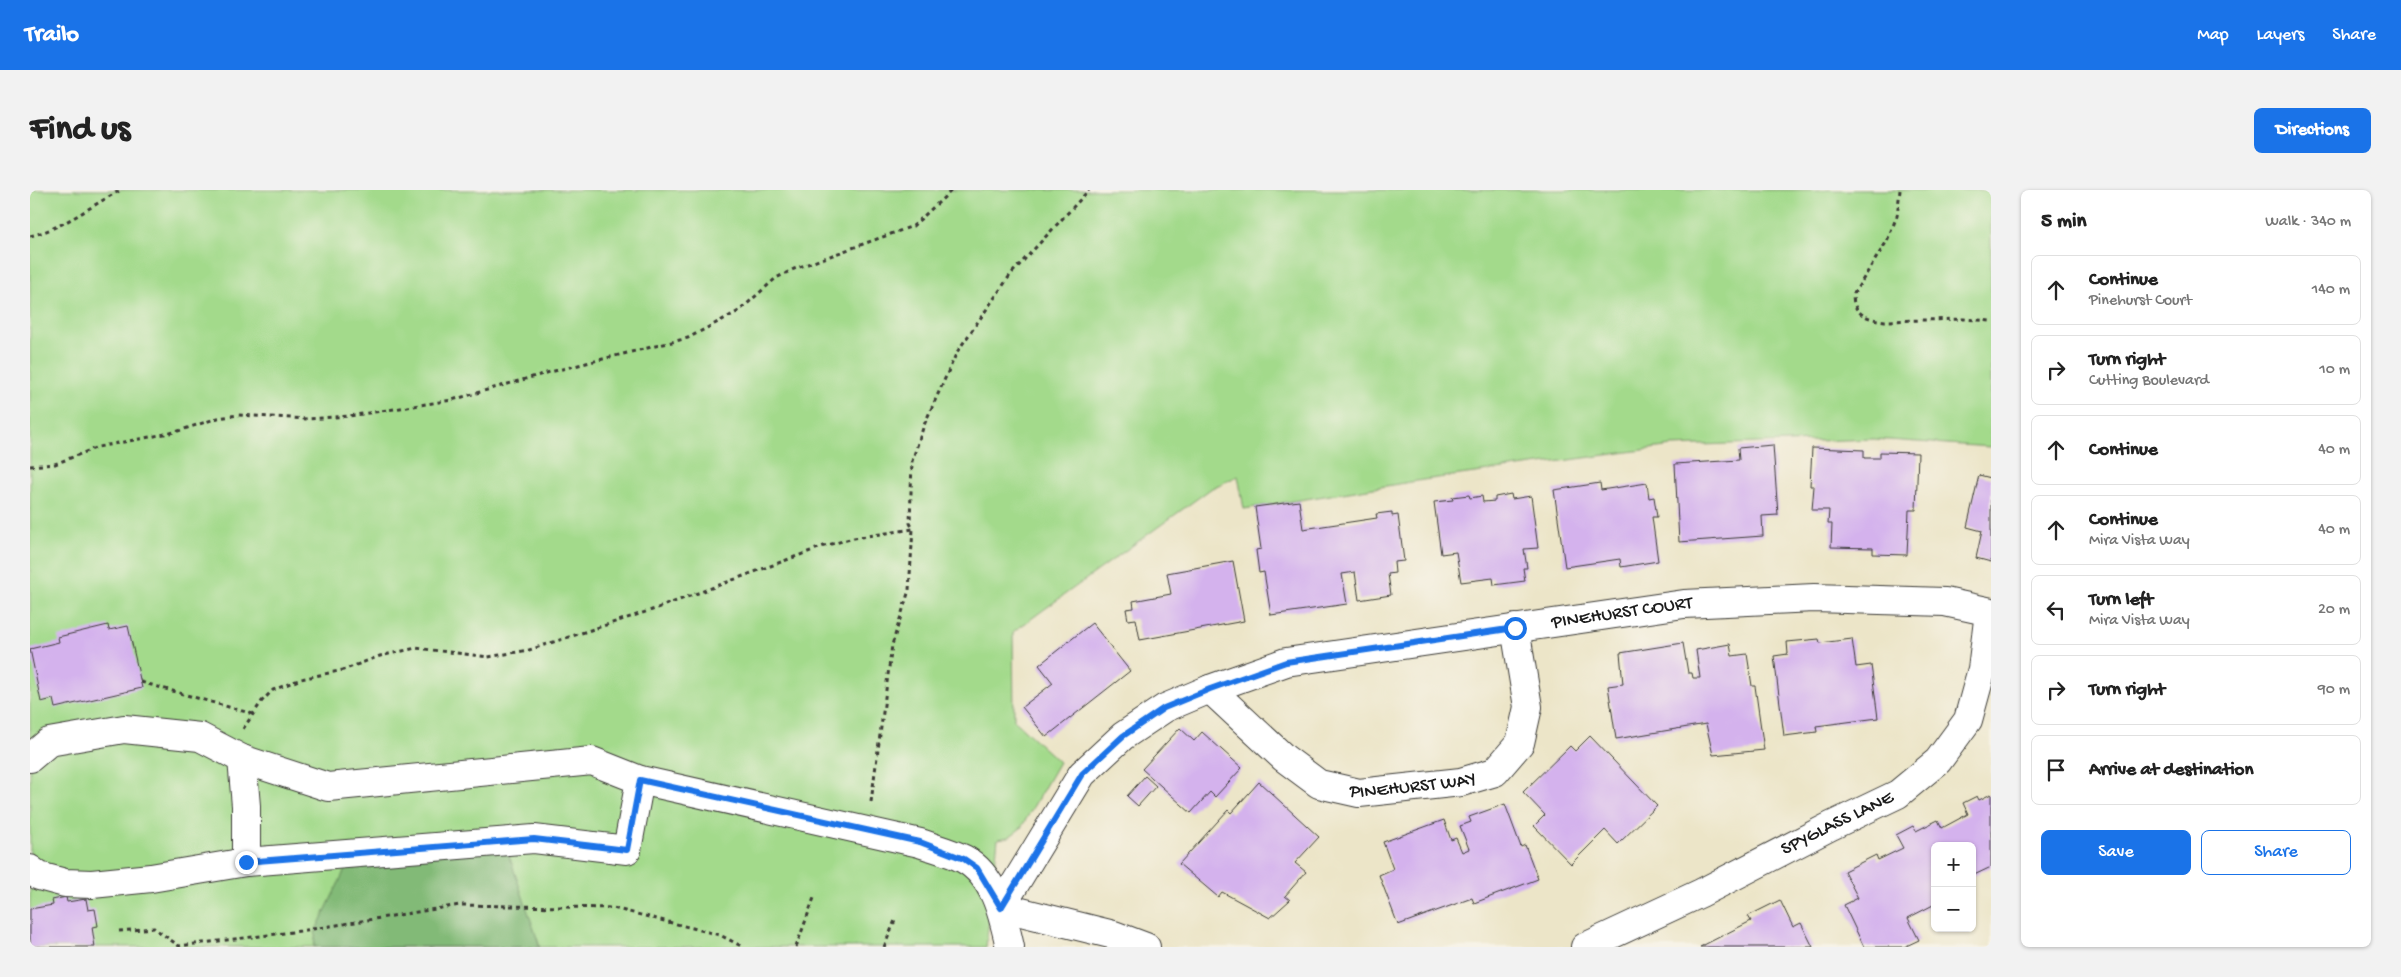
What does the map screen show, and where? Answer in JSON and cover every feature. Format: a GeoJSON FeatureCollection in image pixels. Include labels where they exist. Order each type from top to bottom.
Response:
{"type":"FeatureCollection","features":[{"type":"Feature","properties":{"kind":"street","name":"PINEHURST COURT"},"geometry":{"type":"LineString","coordinates":[[1001,908],[1082,774],[1123,736],[1164,708],[1210,689],[1286,662],[1684,604],[1814,598],[1945,602],[1990,612]]}},
{"type":"Feature","properties":{"kind":"street","name":"SPYGLASS LANE"},"geometry":{"type":"LineString","coordinates":[[1585,947],[1701,893],[1830,826],[1898,794],[1938,761],[1968,720],[1982,669],[1990,612]]}},
{"type":"Feature","properties":{"kind":"street","name":"PINEHURST WAY"},"geometry":{"type":"LineString","coordinates":[[1210,689],[1284,758],[1319,784],[1359,793],[1461,782],[1495,772],[1520,743],[1528,707],[1515,628]]}},
{"type":"Feature","properties":{"kind":"street"},"geometry":{"type":"LineString","coordinates":[[30,758],[49,742],[124,728],[200,737],[235,755],[328,786],[592,761],[640,780],[920,842],[964,859],[977,868],[1001,908],[1010,947]]}},
{"type":"Feature","properties":{"kind":"street"},"geometry":{"type":"LineString","coordinates":[[235,755],[246,806],[246,862]]}},
{"type":"Feature","properties":{"kind":"street"},"geometry":{"type":"LineString","coordinates":[[30,869],[39,876],[65,883],[92,884],[151,878],[246,862],[534,839],[627,850],[640,780]]}},
{"type":"Feature","properties":{"kind":"street"},"geometry":{"type":"LineString","coordinates":[[1001,908],[1114,935],[1146,947]]}},
{"type":"Feature","properties":{"kind":"path"},"geometry":{"type":"LineString","coordinates":[[30,236],[49,232],[87,212],[121,190]]}},
{"type":"Feature","properties":{"kind":"path"},"geometry":{"type":"LineString","coordinates":[[30,466],[54,464],[98,447],[175,432],[218,418],[238,415],[307,418],[349,416],[452,400],[550,372],[688,338],[738,311],[776,278],[794,269],[913,226],[952,190]]}},
{"type":"Feature","properties":{"kind":"path"},"geometry":{"type":"LineString","coordinates":[[867,831],[892,645],[909,590],[913,529],[910,523],[912,461],[924,425],[957,352],[1011,274],[1089,190]]}},
{"type":"Feature","properties":{"kind":"path"},"geometry":{"type":"LineString","coordinates":[[1900,190],[1897,216],[1887,241],[1853,295],[1853,304],[1856,310],[1872,319],[1885,321],[1964,319],[1991,321]]}},
{"type":"Feature","properties":{"kind":"path"},"geometry":{"type":"LineString","coordinates":[[235,755],[253,714],[273,690],[301,679],[343,670],[380,656],[416,648],[488,656],[529,650],[655,609],[824,546],[854,538],[913,529]]}},
{"type":"Feature","properties":{"kind":"path"},"geometry":{"type":"LineString","coordinates":[[141,682],[253,714]]}},
{"type":"Feature","properties":{"kind":"path"},"geometry":{"type":"LineString","coordinates":[[796,947],[815,895]]}},
{"type":"Feature","properties":{"kind":"path"},"geometry":{"type":"LineString","coordinates":[[119,931],[154,928],[179,946],[300,931],[460,905],[613,908],[720,935],[743,947]]}},
{"type":"Feature","properties":{"kind":"path"},"geometry":{"type":"LineString","coordinates":[[884,947],[896,918]]}},
{"type":"Feature","properties":{"kind":"green space"},"geometry":{"type":"Polygon","coordinates":[[[30,190],[1991,190],[1991,447],[1874,439],[1672,446],[1423,480],[1244,509],[1238,476],[1212,488],[1013,632],[1014,720],[1059,762],[1021,828],[1009,837],[998,839],[986,947],[30,947],[30,190]]]}},
{"type":"Feature","properties":{"kind":"green space"},"geometry":{"type":"Polygon","coordinates":[[[504,841],[540,947],[314,947],[316,930],[353,853],[504,841]]]}},
{"type":"Feature","properties":{"kind":"building"},"geometry":{"type":"Polygon","coordinates":[[[1773,445],[1778,515],[1762,516],[1763,536],[1679,542],[1675,464],[1739,460],[1738,448],[1773,445]]]}},
{"type":"Feature","properties":{"kind":"building"},"geometry":{"type":"Polygon","coordinates":[[[1812,448],[1864,450],[1864,458],[1880,458],[1880,452],[1918,453],[1916,510],[1909,510],[1907,555],[1873,554],[1873,548],[1831,547],[1832,524],[1828,524],[1829,510],[1812,510],[1814,486],[1810,486],[1812,448]]]}},
{"type":"Feature","properties":{"kind":"building"},"geometry":{"type":"Polygon","coordinates":[[[1979,475],[1991,478],[1991,562],[1976,558],[1982,531],[1967,527],[1979,475]]]}},
{"type":"Feature","properties":{"kind":"building"},"geometry":{"type":"Polygon","coordinates":[[[1600,483],[1601,490],[1647,483],[1649,498],[1654,497],[1657,517],[1652,517],[1658,561],[1621,567],[1620,559],[1565,567],[1554,490],[1600,483]]]}},
{"type":"Feature","properties":{"kind":"building"},"geometry":{"type":"Polygon","coordinates":[[[1511,494],[1512,499],[1531,496],[1538,548],[1524,549],[1527,568],[1523,568],[1525,581],[1494,585],[1493,578],[1461,582],[1456,552],[1441,554],[1434,502],[1453,500],[1452,497],[1469,495],[1470,498],[1482,496],[1483,502],[1495,501],[1495,497],[1511,494]]]}},
{"type":"Feature","properties":{"kind":"building"},"geometry":{"type":"Polygon","coordinates":[[[1299,501],[1303,529],[1377,518],[1376,514],[1392,512],[1392,516],[1398,515],[1404,561],[1394,562],[1395,573],[1388,574],[1391,595],[1359,600],[1355,572],[1342,574],[1347,604],[1271,615],[1264,572],[1259,573],[1256,550],[1261,549],[1255,507],[1299,501]]]}},
{"type":"Feature","properties":{"kind":"building"},"geometry":{"type":"Polygon","coordinates":[[[1233,561],[1244,621],[1140,640],[1136,619],[1128,620],[1126,609],[1134,608],[1133,601],[1171,594],[1167,573],[1233,561]]]}},
{"type":"Feature","properties":{"kind":"building"},"geometry":{"type":"Polygon","coordinates":[[[1092,623],[1130,671],[1046,737],[1022,707],[1053,683],[1039,665],[1092,623]]]}},
{"type":"Feature","properties":{"kind":"building"},"geometry":{"type":"Polygon","coordinates":[[[108,625],[109,630],[128,626],[142,688],[55,708],[53,699],[41,702],[30,649],[59,642],[58,637],[108,625]]]}},
{"type":"Feature","properties":{"kind":"building"},"geometry":{"type":"Polygon","coordinates":[[[1819,639],[1820,643],[1852,639],[1856,667],[1871,665],[1878,718],[1816,726],[1817,732],[1784,736],[1774,656],[1788,654],[1787,642],[1819,639]]]}},
{"type":"Feature","properties":{"kind":"building"},"geometry":{"type":"Polygon","coordinates":[[[1683,643],[1688,673],[1692,673],[1693,678],[1700,678],[1696,650],[1730,644],[1732,656],[1747,654],[1752,686],[1755,686],[1764,750],[1713,755],[1706,724],[1616,739],[1608,686],[1623,684],[1620,653],[1683,643]]]}},
{"type":"Feature","properties":{"kind":"building"},"geometry":{"type":"Polygon","coordinates":[[[1180,728],[1194,741],[1202,732],[1242,768],[1215,797],[1210,792],[1191,813],[1142,769],[1180,728]]]}},
{"type":"Feature","properties":{"kind":"building"},"geometry":{"type":"Polygon","coordinates":[[[1590,736],[1657,806],[1618,844],[1605,830],[1571,864],[1534,826],[1545,815],[1523,792],[1570,746],[1575,751],[1590,736]]]}},
{"type":"Feature","properties":{"kind":"building"},"geometry":{"type":"Polygon","coordinates":[[[1145,776],[1156,786],[1138,806],[1127,796],[1145,776]]]}},
{"type":"Feature","properties":{"kind":"building"},"geometry":{"type":"Polygon","coordinates":[[[1259,782],[1319,837],[1295,863],[1306,872],[1285,896],[1290,900],[1270,918],[1222,892],[1218,897],[1179,864],[1228,810],[1231,813],[1259,782]]]}},
{"type":"Feature","properties":{"kind":"building"},"geometry":{"type":"Polygon","coordinates":[[[1991,794],[1991,867],[1976,874],[1976,842],[1931,842],[1931,906],[1908,918],[1919,940],[1904,947],[1864,947],[1844,905],[1858,898],[1844,871],[1876,855],[1878,860],[1903,848],[1896,835],[1913,826],[1916,831],[1938,820],[1942,828],[1968,814],[1963,803],[1977,796],[1979,800],[1991,794]]]}},
{"type":"Feature","properties":{"kind":"building"},"geometry":{"type":"Polygon","coordinates":[[[1505,804],[1521,847],[1525,845],[1538,879],[1474,903],[1472,898],[1398,925],[1379,875],[1393,869],[1383,842],[1444,820],[1451,840],[1456,838],[1462,852],[1469,849],[1460,826],[1471,822],[1469,817],[1505,804]]]}},
{"type":"Feature","properties":{"kind":"building"},"geometry":{"type":"Polygon","coordinates":[[[66,897],[67,902],[86,899],[88,910],[95,909],[98,926],[92,927],[95,947],[30,947],[30,909],[53,905],[52,900],[66,897]]]}},
{"type":"Feature","properties":{"kind":"building"},"geometry":{"type":"Polygon","coordinates":[[[1780,900],[1793,927],[1801,923],[1813,947],[1700,947],[1751,921],[1748,916],[1780,900]]]}},
{"type":"Feature","properties":{"kind":"route"},"geometry":{"type":"LineString","coordinates":[[246,862],[534,839],[627,850],[640,780],[759,808],[920,842],[964,859],[977,868],[1001,908],[1047,829],[1082,774],[1123,736],[1164,708],[1210,689],[1286,662],[1515,628]]}}]}
